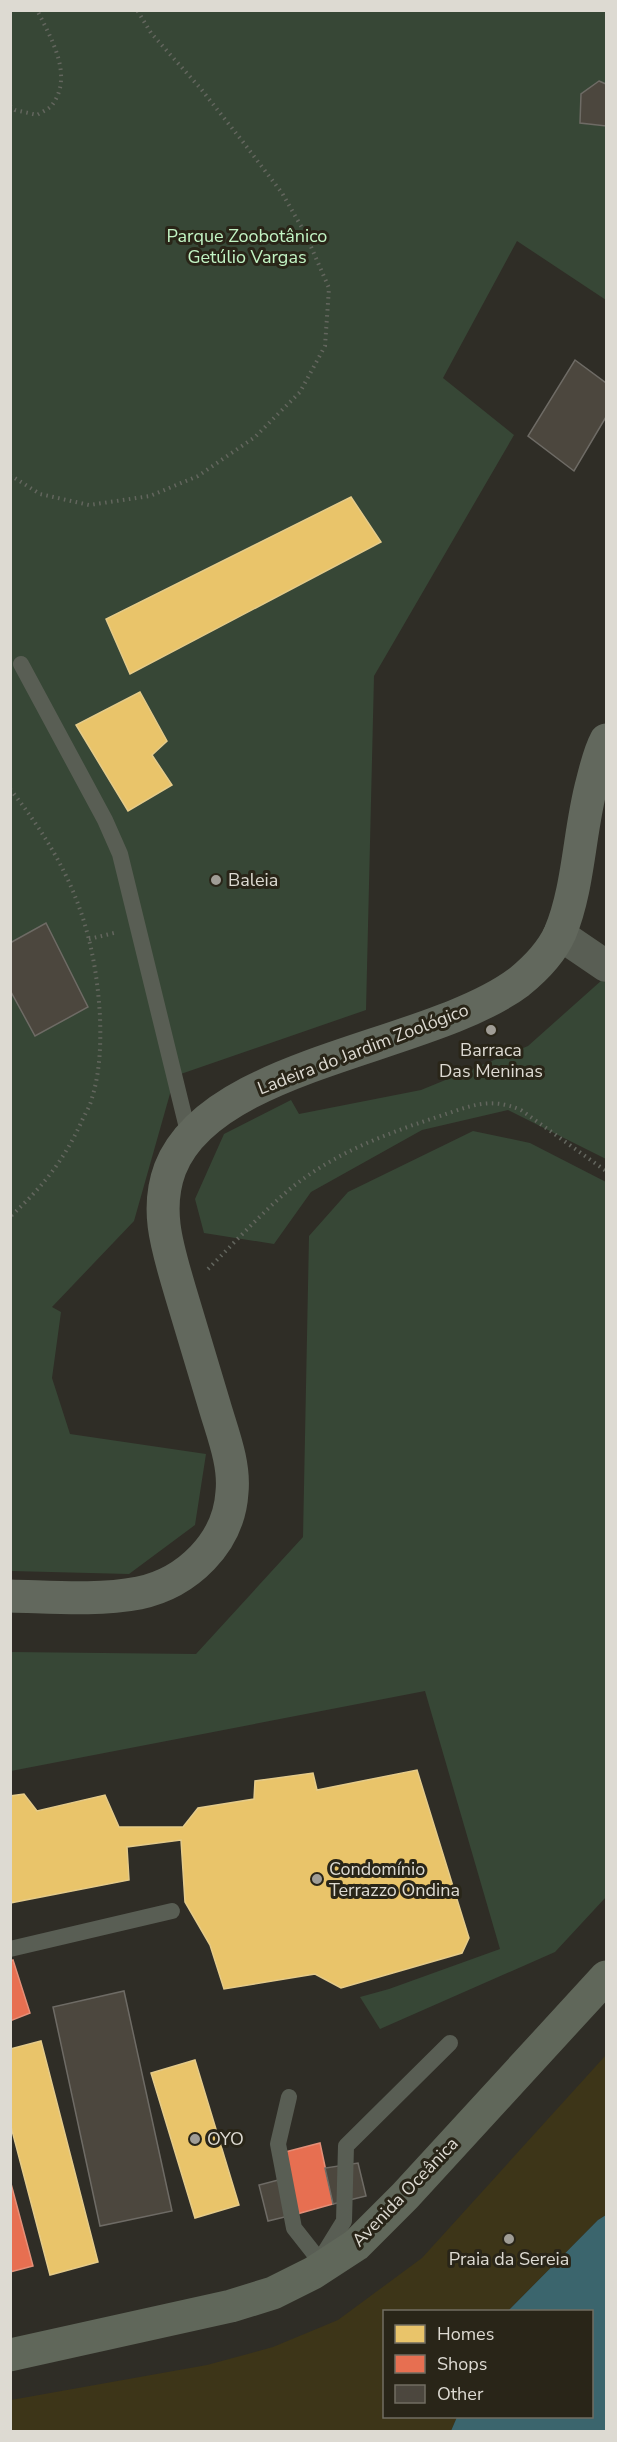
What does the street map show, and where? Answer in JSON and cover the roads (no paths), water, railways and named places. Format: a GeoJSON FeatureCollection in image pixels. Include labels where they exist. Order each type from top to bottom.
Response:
{"type":"FeatureCollection","features":[{"type":"Feature","properties":{"kind":"main road","name":"Avenida Oceânica"},"geometry":{"type":"LineString","coordinates":[[10,2355],[231,2306],[273,2293],[356,2245],[405,2196],[606,1977]]}},
{"type":"Feature","properties":{"kind":"street","name":"Ladeira do Jardim Zoológico"},"geometry":{"type":"LineString","coordinates":[[10,1596],[97,1598],[140,1593],[175,1580],[205,1557],[225,1523],[232,1492],[229,1454],[164,1235],[162,1195],[171,1166],[189,1136],[217,1110],[285,1077],[457,1016],[506,989],[541,963],[559,934],[571,892],[589,795],[598,758],[606,740]]}},
{"type":"Feature","properties":{"kind":"street"},"geometry":{"type":"LineString","coordinates":[[559,934],[606,966]]}},
{"type":"Feature","properties":{"kind":"lane"},"geometry":{"type":"LineString","coordinates":[[21,664],[105,820],[120,854],[189,1136]]}},
{"type":"Feature","properties":{"kind":"lane"},"geometry":{"type":"LineString","coordinates":[[10,1949],[172,1911]]}},
{"type":"Feature","properties":{"kind":"lane"},"geometry":{"type":"LineString","coordinates":[[289,2097],[278,2144],[294,2228],[316,2267],[344,2221],[346,2146],[450,2043]]}},
{"type":"Feature","properties":{"kind":"water"},"geometry":{"type":"Polygon","coordinates":[[[606,2215],[606,2431],[451,2431],[457,2418],[593,2418],[593,2310],[509,2310],[598,2220],[606,2215]]]}},
{"type":"Feature","properties":{"kind":"place","name":"Baleia"},"geometry":{"type":"Point","coordinates":[216,880]}},
{"type":"Feature","properties":{"kind":"place","name":"Barraca Das Meninas"},"geometry":{"type":"Point","coordinates":[491,1030]}},
{"type":"Feature","properties":{"kind":"place","name":"Condomínio Terrazzo Ondina"},"geometry":{"type":"Point","coordinates":[317,1879]}},
{"type":"Feature","properties":{"kind":"place","name":"OYO"},"geometry":{"type":"Point","coordinates":[195,2139]}},
{"type":"Feature","properties":{"kind":"place","name":"Praia da Sereia"},"geometry":{"type":"Point","coordinates":[509,2239]}},
{"type":"Feature","properties":{"kind":"park label","name":"Parque Zoobotânico Getúlio Vargas"},"geometry":{"type":"Point","coordinates":[247,246]}}]}
